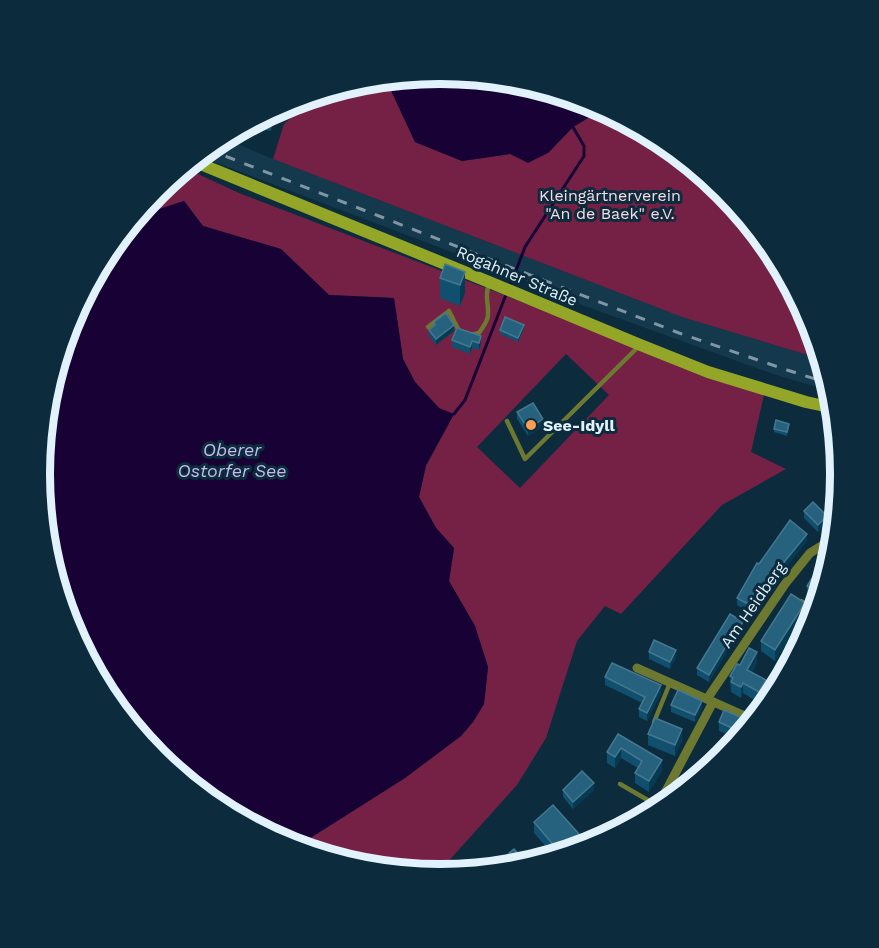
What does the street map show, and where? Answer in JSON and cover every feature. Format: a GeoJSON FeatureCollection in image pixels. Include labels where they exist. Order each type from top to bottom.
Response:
{"type":"FeatureCollection","features":[{"type":"Feature","properties":{"kind":"street","name":"Rogahner Straße"},"geometry":{"type":"LineString","coordinates":[[202,165],[494,283],[638,345],[708,372],[823,406]]}},
{"type":"Feature","properties":{"kind":"street","name":"Am Heidberg"},"geometry":{"type":"LineString","coordinates":[[664,792],[710,700],[810,553],[823,545]]}},
{"type":"Feature","properties":{"kind":"street"},"geometry":{"type":"LineString","coordinates":[[637,668],[745,716]]}},
{"type":"Feature","properties":{"kind":"lane"},"geometry":{"type":"LineString","coordinates":[[428,327],[449,310],[459,331],[470,334],[479,333],[489,314],[486,294],[494,283]]}},
{"type":"Feature","properties":{"kind":"lane"},"geometry":{"type":"LineString","coordinates":[[507,421],[525,459],[638,345]]}},
{"type":"Feature","properties":{"kind":"lane"},"geometry":{"type":"LineString","coordinates":[[798,599],[807,605]]}},
{"type":"Feature","properties":{"kind":"lane"},"geometry":{"type":"LineString","coordinates":[[654,723],[670,683]]}},
{"type":"Feature","properties":{"kind":"lane"},"geometry":{"type":"LineString","coordinates":[[620,784],[648,803]]}},
{"type":"Feature","properties":{"kind":"shaded area"},"geometry":{"type":"Polygon","coordinates":[[[234,143],[682,317],[811,356],[820,388],[776,375],[582,305],[512,275],[209,160],[234,143]]]}},
{"type":"Feature","properties":{"kind":"green space","name":"Kleingärtnerverein \"An de Baek\" e.V."},"geometry":{"type":"Polygon","coordinates":[[[389,87],[415,142],[462,161],[510,154],[548,153],[573,127],[592,115],[612,124],[677,165],[697,181],[733,217],[764,257],[777,279],[800,325],[811,356],[682,317],[273,159],[284,124],[299,110],[314,105],[363,91],[389,87]]]}},
{"type":"Feature","properties":{"kind":"green space"},"geometry":{"type":"Polygon","coordinates":[[[193,172],[239,193],[764,395],[751,452],[786,469],[722,505],[621,614],[605,606],[577,641],[546,738],[517,785],[446,864],[389,861],[363,857],[307,840],[405,778],[461,736],[484,704],[488,667],[475,626],[449,581],[454,548],[436,528],[419,497],[426,466],[454,414],[440,409],[415,382],[403,359],[394,298],[329,295],[281,249],[203,226],[184,201],[151,212],[193,172]],[[566,354],[477,447],[520,488],[609,395],[566,354]]]}},
{"type":"Feature","properties":{"kind":"water"},"geometry":{"type":"Polygon","coordinates":[[[440,84],[490,87],[540,97],[592,115],[573,127],[548,153],[528,163],[510,154],[462,161],[415,142],[389,87],[440,84]]]}},
{"type":"Feature","properties":{"kind":"water","name":"Oberer Ostorfer See"},"geometry":{"type":"Polygon","coordinates":[[[184,201],[203,226],[281,249],[329,295],[394,298],[403,359],[415,382],[439,408],[454,414],[426,465],[419,497],[436,528],[454,548],[449,581],[475,626],[488,667],[484,704],[461,736],[405,778],[307,840],[267,824],[223,798],[182,767],[146,731],[115,691],[102,669],[79,623],[63,575],[50,500],[50,448],[63,373],[79,325],[102,279],[115,257],[151,212],[184,201]]]}},
{"type":"Feature","properties":{"kind":"building"},"geometry":{"type":"Polygon","coordinates":[[[445,264],[465,272],[460,285],[440,278],[445,264]]]}},
{"type":"Feature","properties":{"kind":"building"},"geometry":{"type":"Polygon","coordinates":[[[446,313],[454,325],[436,339],[429,330],[435,325],[434,322],[446,313]]]}},
{"type":"Feature","properties":{"kind":"building"},"geometry":{"type":"Polygon","coordinates":[[[505,317],[524,325],[518,338],[500,330],[505,317]]]}},
{"type":"Feature","properties":{"kind":"building"},"geometry":{"type":"Polygon","coordinates":[[[457,328],[481,336],[479,343],[472,341],[470,347],[452,340],[457,328]]]}},
{"type":"Feature","properties":{"kind":"building"},"geometry":{"type":"Polygon","coordinates":[[[533,403],[543,419],[528,429],[517,412],[533,403]]]}},
{"type":"Feature","properties":{"kind":"building"},"geometry":{"type":"Polygon","coordinates":[[[776,420],[789,424],[787,432],[774,429],[776,420]]]}},
{"type":"Feature","properties":{"kind":"building"},"geometry":{"type":"Polygon","coordinates":[[[813,502],[827,516],[818,525],[804,511],[813,502]]]}},
{"type":"Feature","properties":{"kind":"building"},"geometry":{"type":"Polygon","coordinates":[[[790,520],[807,534],[781,566],[778,564],[751,606],[737,598],[757,563],[759,564],[790,520]]]}},
{"type":"Feature","properties":{"kind":"building"},"geometry":{"type":"Polygon","coordinates":[[[817,570],[812,589],[807,586],[817,570]]]}},
{"type":"Feature","properties":{"kind":"building"},"geometry":{"type":"Polygon","coordinates":[[[791,594],[805,603],[775,650],[761,641],[791,594]]]}},
{"type":"Feature","properties":{"kind":"building"},"geometry":{"type":"Polygon","coordinates":[[[730,614],[743,622],[709,675],[697,668],[730,614]]]}},
{"type":"Feature","properties":{"kind":"building"},"geometry":{"type":"Polygon","coordinates":[[[654,640],[676,650],[670,662],[649,652],[654,640]]]}},
{"type":"Feature","properties":{"kind":"building"},"geometry":{"type":"Polygon","coordinates":[[[749,648],[757,652],[747,670],[766,680],[759,692],[743,683],[741,687],[731,682],[733,678],[730,676],[737,664],[740,665],[749,648]]]}},
{"type":"Feature","properties":{"kind":"building"},"geometry":{"type":"Polygon","coordinates":[[[612,663],[661,685],[647,713],[639,709],[645,697],[605,677],[612,663]]]}},
{"type":"Feature","properties":{"kind":"building"},"geometry":{"type":"Polygon","coordinates":[[[678,690],[702,701],[695,715],[671,705],[678,690]]]}},
{"type":"Feature","properties":{"kind":"building"},"geometry":{"type":"Polygon","coordinates":[[[724,710],[743,718],[729,735],[732,728],[719,722],[724,710]]]}},
{"type":"Feature","properties":{"kind":"building"},"geometry":{"type":"Polygon","coordinates":[[[655,718],[682,729],[675,745],[648,734],[655,718]]]}},
{"type":"Feature","properties":{"kind":"building"},"geometry":{"type":"Polygon","coordinates":[[[618,734],[662,760],[649,781],[635,773],[642,761],[621,748],[615,757],[607,752],[618,734]]]}},
{"type":"Feature","properties":{"kind":"building"},"geometry":{"type":"Polygon","coordinates":[[[582,771],[594,783],[573,802],[563,790],[582,771]]]}},
{"type":"Feature","properties":{"kind":"building"},"geometry":{"type":"Polygon","coordinates":[[[553,805],[581,837],[555,846],[534,822],[553,805]]]}},
{"type":"Feature","properties":{"kind":"building"},"geometry":{"type":"Polygon","coordinates":[[[514,849],[520,856],[516,857],[502,859],[514,849]]]}},
{"type":"Feature","properties":{"kind":"waterway"},"geometry":{"type":"LineString","coordinates":[[510,286],[525,247],[584,156],[584,146],[573,127]]}},
{"type":"Feature","properties":{"kind":"waterway"},"geometry":{"type":"LineString","coordinates":[[454,414],[465,400],[507,292]]}},
{"type":"Feature","properties":{"kind":"railway"},"geometry":{"type":"LineString","coordinates":[[218,153],[679,333],[818,380]]}},
{"type":"Feature","properties":{"kind":"place","name":"See-Idyll"},"geometry":{"type":"Point","coordinates":[531,425]}}]}
